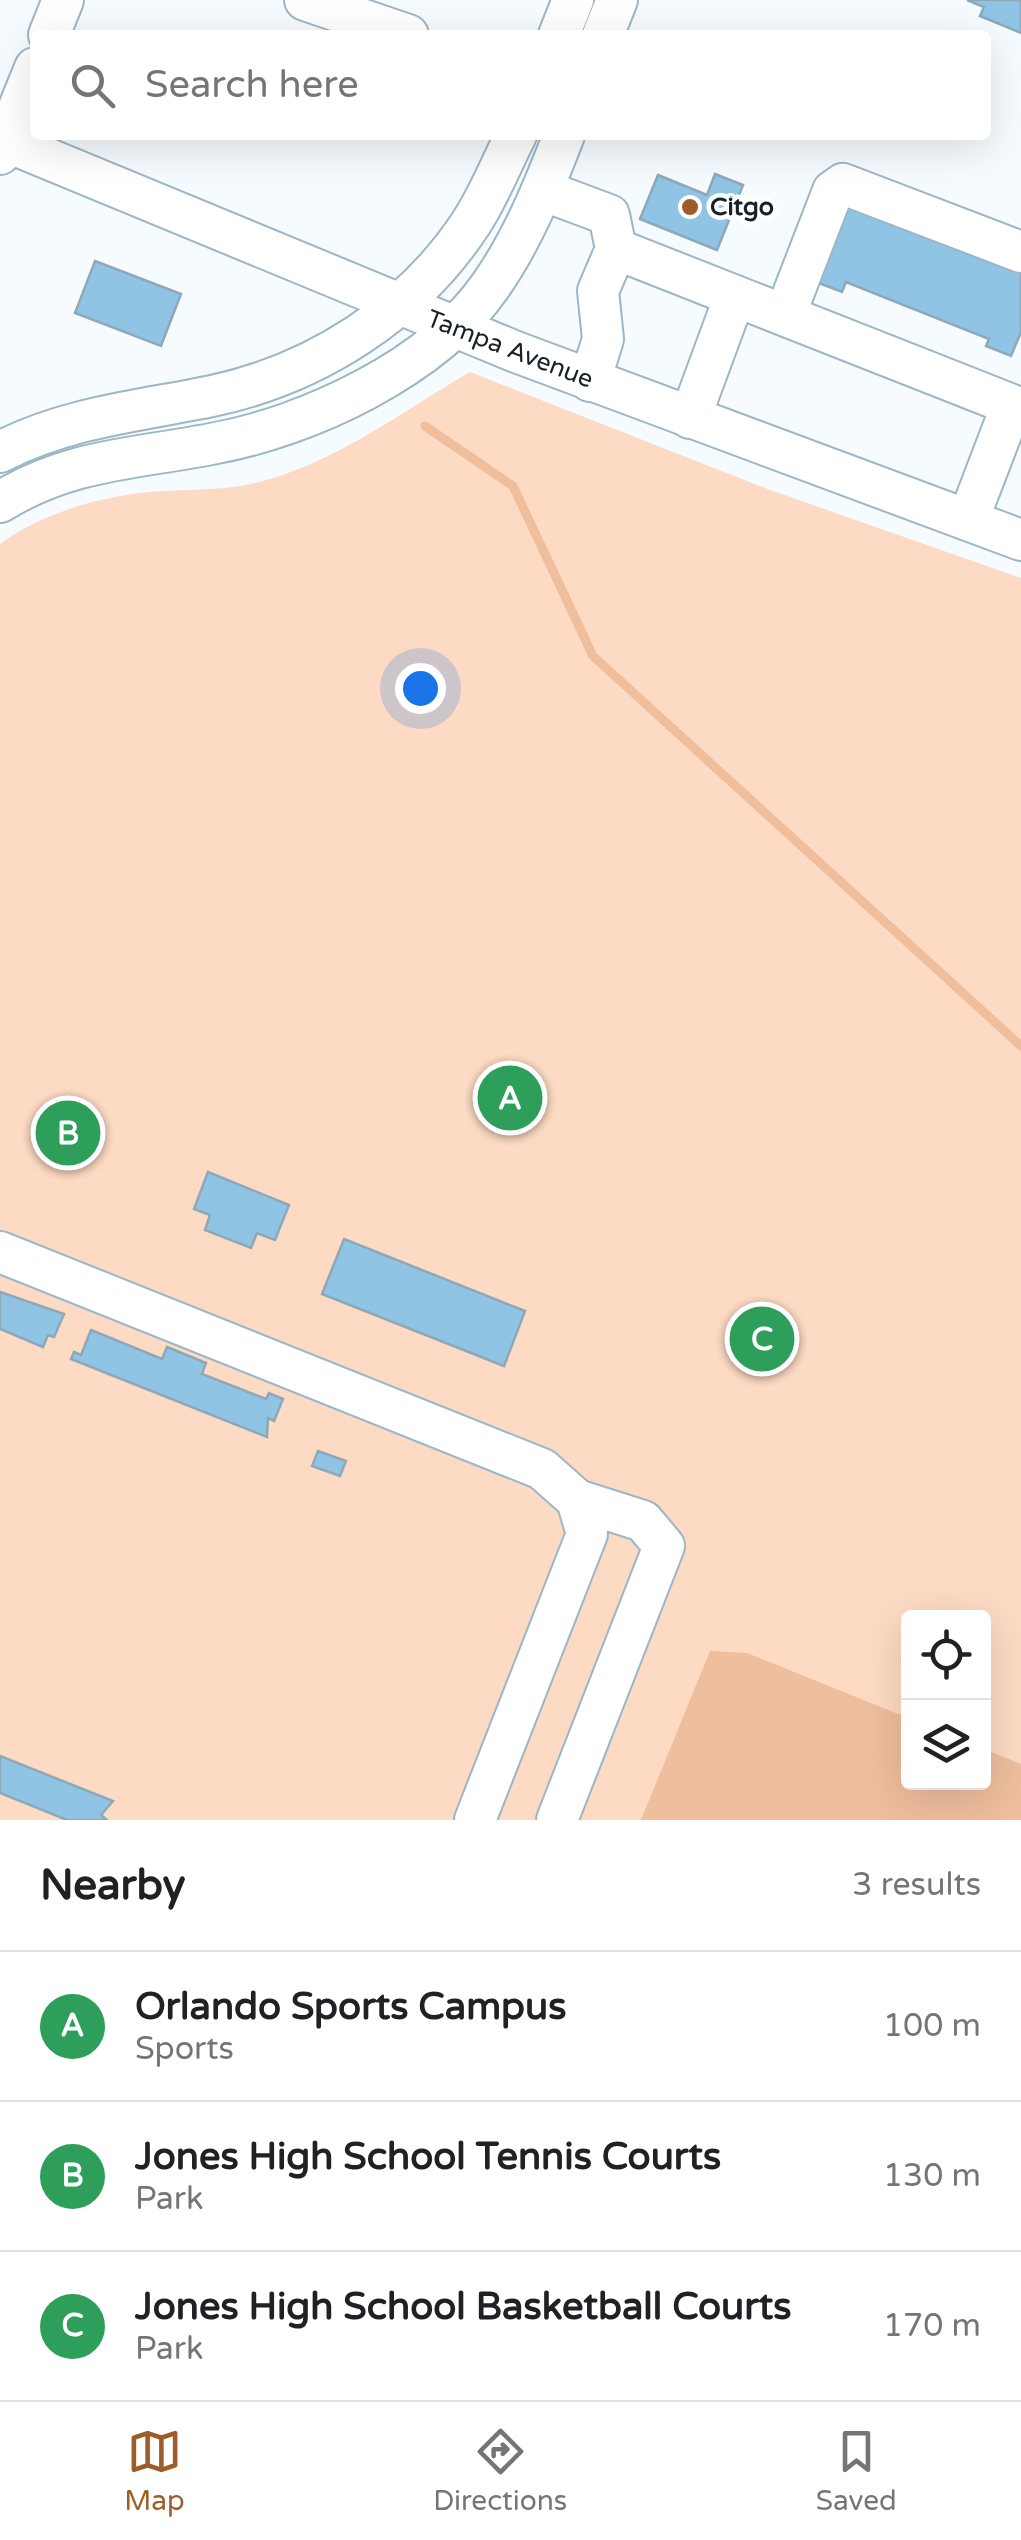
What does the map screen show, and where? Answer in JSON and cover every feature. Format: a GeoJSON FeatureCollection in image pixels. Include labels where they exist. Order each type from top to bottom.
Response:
{"type":"FeatureCollection","features":[{"type":"Feature","properties":{"kind":"street"},"geometry":{"type":"LineString","coordinates":[[38,0],[46,30]]}},
{"type":"Feature","properties":{"kind":"street"},"geometry":{"type":"LineString","coordinates":[[49,30],[63,0]]}},
{"type":"Feature","properties":{"kind":"street"},"geometry":{"type":"LineString","coordinates":[[305,0],[349,7],[397,30]]}},
{"type":"Feature","properties":{"kind":"street"},"geometry":{"type":"LineString","coordinates":[[561,30],[572,0]]}},
{"type":"Feature","properties":{"kind":"street"},"geometry":{"type":"LineString","coordinates":[[606,30],[617,0]]}},
{"type":"Feature","properties":{"kind":"street"},"geometry":{"type":"LineString","coordinates":[[3,148],[30,80]]}},
{"type":"Feature","properties":{"kind":"street"},"geometry":{"type":"LineString","coordinates":[[0,452],[80,420],[262,383],[346,342],[401,306],[472,222],[513,140]]}},
{"type":"Feature","properties":{"kind":"street"},"geometry":{"type":"LineString","coordinates":[[0,502],[58,473],[111,457],[207,445],[295,422],[344,400],[411,360],[452,327],[488,289],[520,238],[562,140]]}},
{"type":"Feature","properties":{"kind":"street","name":"Tampa Avenue"},"geometry":{"type":"LineString","coordinates":[[3,148],[590,381],[1021,540]]}},
{"type":"Feature","properties":{"kind":"street"},"geometry":{"type":"LineString","coordinates":[[786,316],[833,191],[843,184],[1021,252]]}},
{"type":"Feature","properties":{"kind":"street"},"geometry":{"type":"LineString","coordinates":[[542,190],[609,215],[616,249],[598,291],[604,339],[590,381]]}},
{"type":"Feature","properties":{"kind":"street"},"geometry":{"type":"LineString","coordinates":[[616,249],[786,316],[1016,393],[968,520]]}},
{"type":"Feature","properties":{"kind":"street"},"geometry":{"type":"LineString","coordinates":[[690,418],[735,296]]}},
{"type":"Feature","properties":{"kind":"street"},"geometry":{"type":"LineString","coordinates":[[0,1252],[542,1469],[577,1500],[643,1520],[664,1546],[558,1820]]}},
{"type":"Feature","properties":{"kind":"street"},"geometry":{"type":"LineString","coordinates":[[475,1820],[588,1534],[577,1500]]}},
{"type":"Feature","properties":{"kind":"shaded area"},"geometry":{"type":"Polygon","coordinates":[[[470,372],[770,490],[1021,578],[1021,1820],[0,1820],[0,544],[52,515],[92,502],[151,492],[239,486],[280,476],[337,452],[470,372]]]}},
{"type":"Feature","properties":{"kind":"shaded area"},"geometry":{"type":"Polygon","coordinates":[[[710,1651],[747,1653],[901,1715],[901,1790],[991,1790],[991,1752],[1021,1764],[1021,1820],[641,1820],[710,1651]]]}},
{"type":"Feature","properties":{"kind":"building"},"geometry":{"type":"Polygon","coordinates":[[[967,0],[1021,0],[1021,33],[980,16],[984,7],[967,0]]]}},
{"type":"Feature","properties":{"kind":"building","name":"Citgo"},"geometry":{"type":"Polygon","coordinates":[[[715,174],[743,185],[717,250],[640,219],[658,175],[707,195],[715,174]]]}},
{"type":"Feature","properties":{"kind":"building"},"geometry":{"type":"Polygon","coordinates":[[[847,202],[1021,272],[1021,332],[1011,356],[986,346],[989,339],[846,282],[842,292],[816,282],[847,202]]]}},
{"type":"Feature","properties":{"kind":"building"},"geometry":{"type":"Polygon","coordinates":[[[95,261],[181,294],[161,346],[75,313],[95,261]]]}},
{"type":"Feature","properties":{"kind":"building"},"geometry":{"type":"Polygon","coordinates":[[[208,1172],[289,1205],[275,1240],[257,1233],[251,1248],[205,1230],[210,1215],[194,1209],[208,1172]]]}},
{"type":"Feature","properties":{"kind":"building"},"geometry":{"type":"Polygon","coordinates":[[[344,1239],[525,1311],[504,1366],[322,1294],[344,1239]]]}},
{"type":"Feature","properties":{"kind":"building"},"geometry":{"type":"Polygon","coordinates":[[[0,1292],[64,1314],[54,1337],[48,1335],[43,1347],[0,1329],[0,1292]]]}},
{"type":"Feature","properties":{"kind":"building"},"geometry":{"type":"Polygon","coordinates":[[[91,1330],[162,1359],[167,1347],[206,1363],[202,1374],[266,1399],[269,1393],[283,1399],[274,1421],[268,1418],[267,1437],[71,1359],[74,1352],[81,1355],[91,1330]]]}},
{"type":"Feature","properties":{"kind":"building"},"geometry":{"type":"Polygon","coordinates":[[[318,1451],[346,1461],[340,1476],[312,1466],[318,1451]]]}},
{"type":"Feature","properties":{"kind":"building"},"geometry":{"type":"Polygon","coordinates":[[[0,1756],[113,1801],[101,1815],[107,1820],[67,1820],[0,1793],[0,1756]]]}},
{"type":"Feature","properties":{"kind":"waterway"},"geometry":{"type":"LineString","coordinates":[[425,426],[513,486],[593,656],[1021,1046]]}},
{"type":"Feature","properties":{"kind":"place","name":"Citgo"},"geometry":{"type":"Point","coordinates":[690,207]}},
{"type":"Feature","properties":{"kind":"place","name":"Orlando Sports Campus"},"geometry":{"type":"Point","coordinates":[510,1098]}},
{"type":"Feature","properties":{"kind":"place","name":"Jones High School Tennis Courts"},"geometry":{"type":"Point","coordinates":[68,1133]}},
{"type":"Feature","properties":{"kind":"place","name":"Jones High School Basketball Courts"},"geometry":{"type":"Point","coordinates":[762,1339]}}]}
